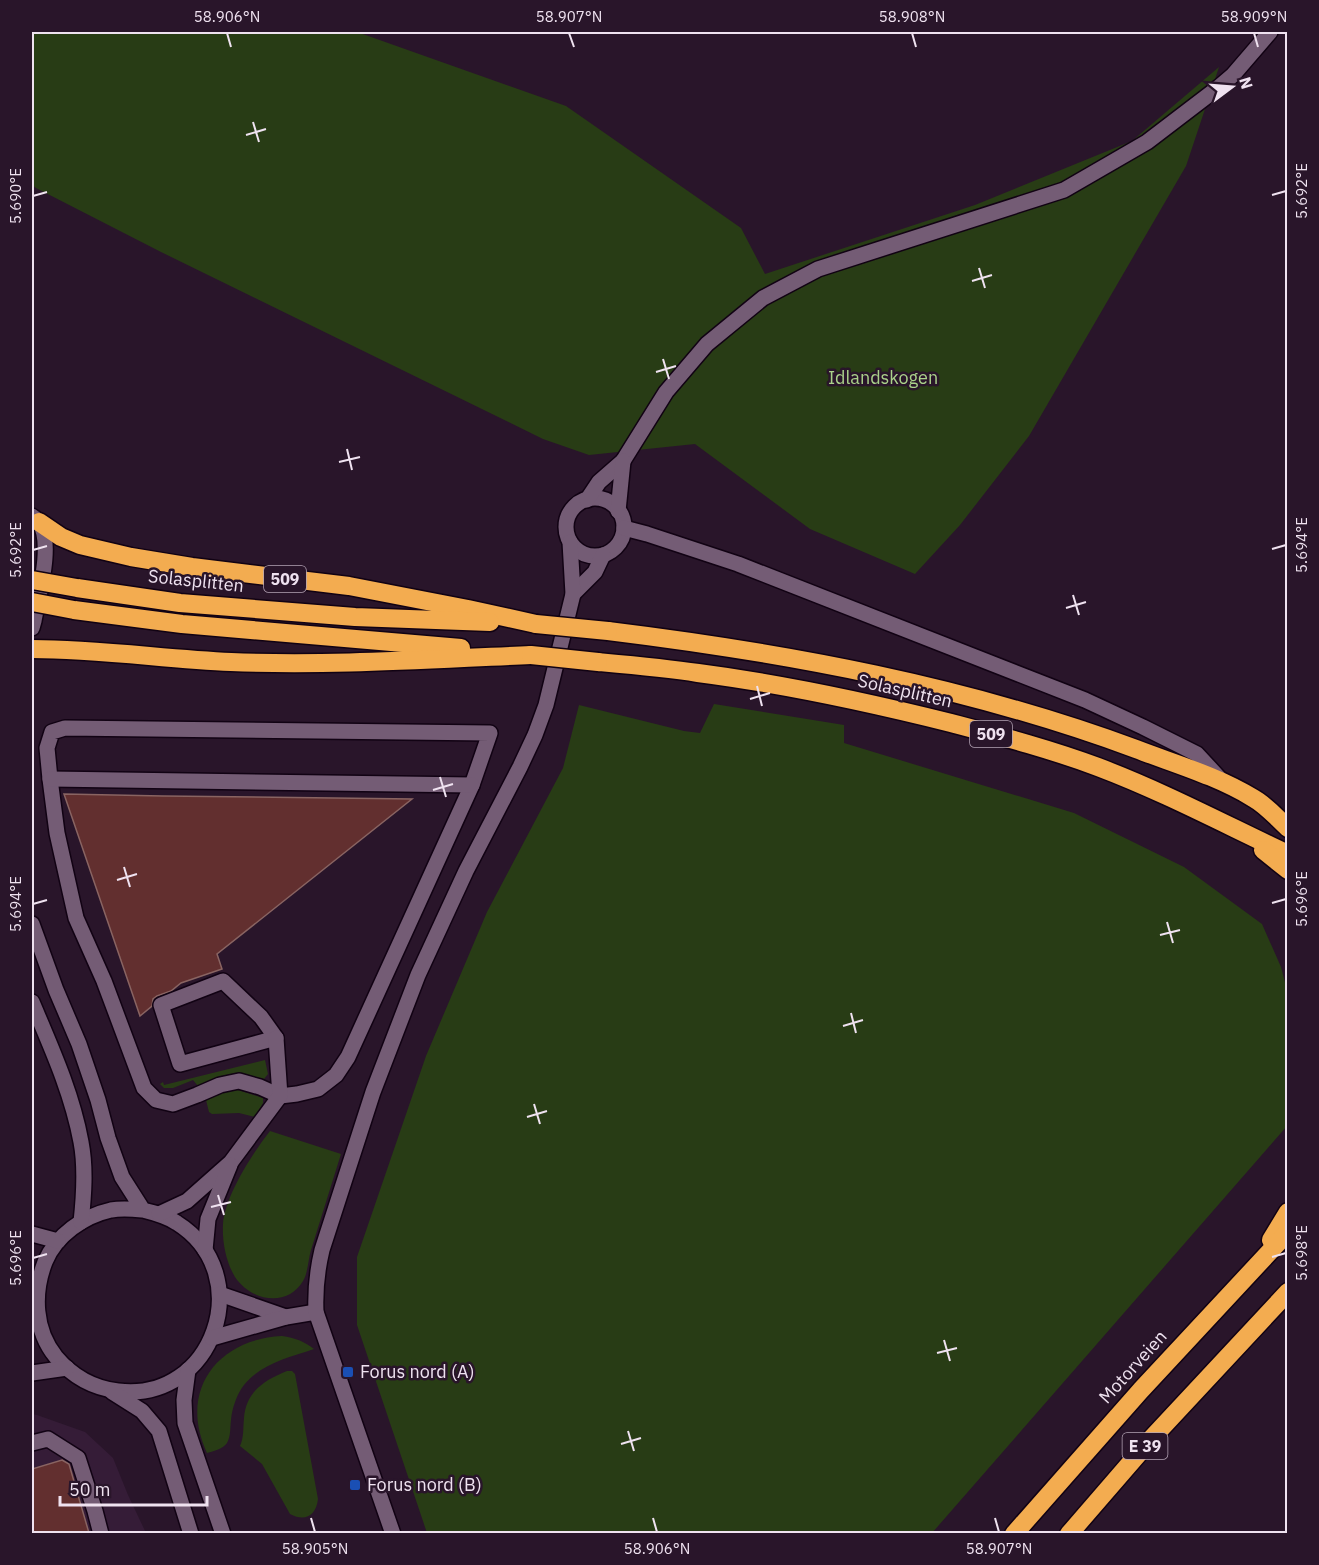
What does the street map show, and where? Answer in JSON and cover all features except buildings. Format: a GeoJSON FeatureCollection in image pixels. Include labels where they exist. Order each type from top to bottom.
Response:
{"type":"FeatureCollection","features":[{"type":"Feature","properties":{"kind":"highway","name":"509"},"geometry":{"type":"LineString","coordinates":[[35,519],[61,537],[80,545],[131,557],[192,567],[349,586],[536,624]]}},
{"type":"Feature","properties":{"kind":"highway","name":"Solasplitten"},"geometry":{"type":"LineString","coordinates":[[32,580],[180,603],[355,617],[536,624],[608,631],[718,645],[835,666],[1007,707],[1120,743],[1222,782],[1255,799],[1287,828]]}},
{"type":"Feature","properties":{"kind":"highway","name":"509"},"geometry":{"type":"LineString","coordinates":[[32,602],[74,610],[182,624],[531,655]]}},
{"type":"Feature","properties":{"kind":"highway","name":"509"},"geometry":{"type":"LineString","coordinates":[[32,649],[92,651],[229,662],[280,663],[531,655]]}},
{"type":"Feature","properties":{"kind":"highway","name":"Solasplitten"},"geometry":{"type":"LineString","coordinates":[[531,655],[699,673],[781,686],[886,707],[991,734],[1107,771],[1185,804],[1287,854]]}},
{"type":"Feature","properties":{"kind":"highway"},"geometry":{"type":"LineString","coordinates":[[1255,799],[1287,809]]}},
{"type":"Feature","properties":{"kind":"highway"},"geometry":{"type":"LineString","coordinates":[[1237,830],[1287,870]]}},
{"type":"Feature","properties":{"kind":"highway","name":"E 39"},"geometry":{"type":"LineString","coordinates":[[1257,1263],[1287,1212]]}},
{"type":"Feature","properties":{"kind":"highway","name":"Motorveien"},"geometry":{"type":"LineString","coordinates":[[1014,1533],[1141,1390],[1287,1232]]}},
{"type":"Feature","properties":{"kind":"highway","name":"E 39"},"geometry":{"type":"LineString","coordinates":[[1069,1533],[1152,1438],[1287,1292]]}},
{"type":"Feature","properties":{"kind":"street"},"geometry":{"type":"LineString","coordinates":[[587,500],[599,482],[623,461],[666,392],[706,344],[763,298],[818,269],[1064,190],[1147,142],[1219,87],[1233,75],[1270,32]]}},
{"type":"Feature","properties":{"kind":"street"},"geometry":{"type":"LineString","coordinates":[[618,510],[623,461]]}},
{"type":"Feature","properties":{"kind":"street"},"geometry":{"type":"LineString","coordinates":[[587,500],[604,500],[618,510],[624,528],[618,545],[611,551],[603,555],[588,555],[575,548],[570,542],[566,532],[567,522],[571,512],[578,504],[587,500]]}},
{"type":"Feature","properties":{"kind":"street"},"geometry":{"type":"LineString","coordinates":[[32,628],[45,558],[44,536],[35,519]]}},
{"type":"Feature","properties":{"kind":"street"},"geometry":{"type":"LineString","coordinates":[[624,528],[738,564],[1085,700],[1197,754],[1222,782]]}},
{"type":"Feature","properties":{"kind":"street"},"geometry":{"type":"LineString","coordinates":[[393,1533],[316,1312],[315,1290],[322,1250],[373,1092],[410,994],[466,870],[535,735],[546,705],[573,594],[570,542]]}},
{"type":"Feature","properties":{"kind":"street"},"geometry":{"type":"LineString","coordinates":[[573,594],[595,572],[603,555]]}},
{"type":"Feature","properties":{"kind":"street"},"geometry":{"type":"LineString","coordinates":[[65,728],[490,733],[472,785],[348,1057],[336,1075],[318,1089],[280,1096],[260,1087],[239,1082],[220,1085],[173,1104],[156,1100],[144,1089],[104,981],[76,918],[57,833],[50,779],[48,748],[52,732],[65,728]]}},
{"type":"Feature","properties":{"kind":"street"},"geometry":{"type":"LineString","coordinates":[[50,779],[472,785]]}},
{"type":"Feature","properties":{"kind":"street"},"geometry":{"type":"LineString","coordinates":[[32,924],[79,1044],[122,1177],[143,1210]]}},
{"type":"Feature","properties":{"kind":"street"},"geometry":{"type":"LineString","coordinates":[[159,1214],[187,1201],[231,1162],[280,1096],[276,1038],[261,1017],[223,981],[161,1005],[180,1064],[276,1038]]}},
{"type":"Feature","properties":{"kind":"street"},"geometry":{"type":"LineString","coordinates":[[32,1002],[66,1087],[81,1143],[84,1193],[81,1222]]}},
{"type":"Feature","properties":{"kind":"street"},"geometry":{"type":"LineString","coordinates":[[205,1250],[208,1219],[231,1162]]}},
{"type":"Feature","properties":{"kind":"street"},"geometry":{"type":"LineString","coordinates":[[111,1210],[143,1210],[159,1214],[177,1222],[192,1235],[205,1250],[212,1264],[220,1294],[220,1309],[212,1338],[202,1355],[188,1370],[159,1387],[127,1392],[94,1386],[67,1368],[54,1354],[35,1324],[37,1293],[35,1276],[58,1241],[81,1222],[111,1210]]}},
{"type":"Feature","properties":{"kind":"street"},"geometry":{"type":"LineString","coordinates":[[32,1234],[58,1241]]}},
{"type":"Feature","properties":{"kind":"street"},"geometry":{"type":"LineString","coordinates":[[220,1294],[286,1317]]}},
{"type":"Feature","properties":{"kind":"street"},"geometry":{"type":"LineString","coordinates":[[212,1338],[286,1317],[316,1312]]}},
{"type":"Feature","properties":{"kind":"street"},"geometry":{"type":"LineString","coordinates":[[32,1373],[67,1368]]}},
{"type":"Feature","properties":{"kind":"street"},"geometry":{"type":"LineString","coordinates":[[188,1370],[184,1400],[185,1424],[223,1533]]}},
{"type":"Feature","properties":{"kind":"street"},"geometry":{"type":"LineString","coordinates":[[110,1390],[142,1411],[159,1431],[191,1533]]}},
{"type":"Feature","properties":{"kind":"street"},"geometry":{"type":"LineString","coordinates":[[32,1443],[48,1439],[78,1458],[101,1533]]}},
{"type":"Feature","properties":{"kind":"shaded area"},"geometry":{"type":"Polygon","coordinates":[[[32,1414],[85,1432],[113,1458],[146,1533],[32,1534],[32,1414]]]}},
{"type":"Feature","properties":{"kind":"green space","name":"Idlandskogen"},"geometry":{"type":"Polygon","coordinates":[[[32,32],[357,32],[566,106],[741,228],[765,274],[975,205],[1132,141],[1219,67],[1186,166],[1029,436],[960,525],[915,574],[810,529],[695,444],[589,455],[543,439],[161,252],[36,188],[32,185],[32,32]]]}},
{"type":"Feature","properties":{"kind":"green space"},"geometry":{"type":"Polygon","coordinates":[[[714,704],[844,725],[844,743],[1074,813],[1184,867],[1262,924],[1281,967],[1287,990],[1287,1126],[932,1533],[427,1533],[357,1325],[357,1257],[426,1056],[487,912],[563,768],[579,705],[700,733],[714,704]]]}},
{"type":"Feature","properties":{"kind":"green space"},"geometry":{"type":"Polygon","coordinates":[[[265,1060],[268,1074],[264,1079],[238,1073],[198,1086],[193,1080],[173,1088],[164,1088],[160,1084],[163,1082],[164,1085],[265,1060]]]}},
{"type":"Feature","properties":{"kind":"green space"},"geometry":{"type":"Polygon","coordinates":[[[235,1089],[263,1098],[263,1103],[255,1117],[239,1113],[212,1114],[209,1112],[206,1100],[235,1089]]]}},
{"type":"Feature","properties":{"kind":"green space"},"geometry":{"type":"Polygon","coordinates":[[[270,1131],[341,1154],[311,1250],[305,1278],[296,1290],[279,1298],[259,1296],[242,1285],[229,1265],[223,1238],[225,1213],[234,1188],[255,1151],[270,1131]]]}},
{"type":"Feature","properties":{"kind":"green space"},"geometry":{"type":"Polygon","coordinates":[[[282,1336],[299,1340],[314,1349],[267,1366],[251,1378],[241,1389],[235,1401],[227,1443],[207,1453],[199,1430],[197,1409],[201,1390],[209,1372],[222,1358],[239,1347],[259,1339],[282,1336]]]}},
{"type":"Feature","properties":{"kind":"green space"},"geometry":{"type":"Polygon","coordinates":[[[287,1371],[295,1374],[318,1499],[315,1510],[305,1517],[290,1514],[262,1464],[240,1446],[248,1401],[264,1383],[287,1371]]]}},
{"type":"Feature","properties":{"kind":"place","name":"Forus nord (A)"},"geometry":{"type":"Point","coordinates":[348,1372]}},
{"type":"Feature","properties":{"kind":"place","name":"Forus nord (B)"},"geometry":{"type":"Point","coordinates":[355,1485]}}]}
